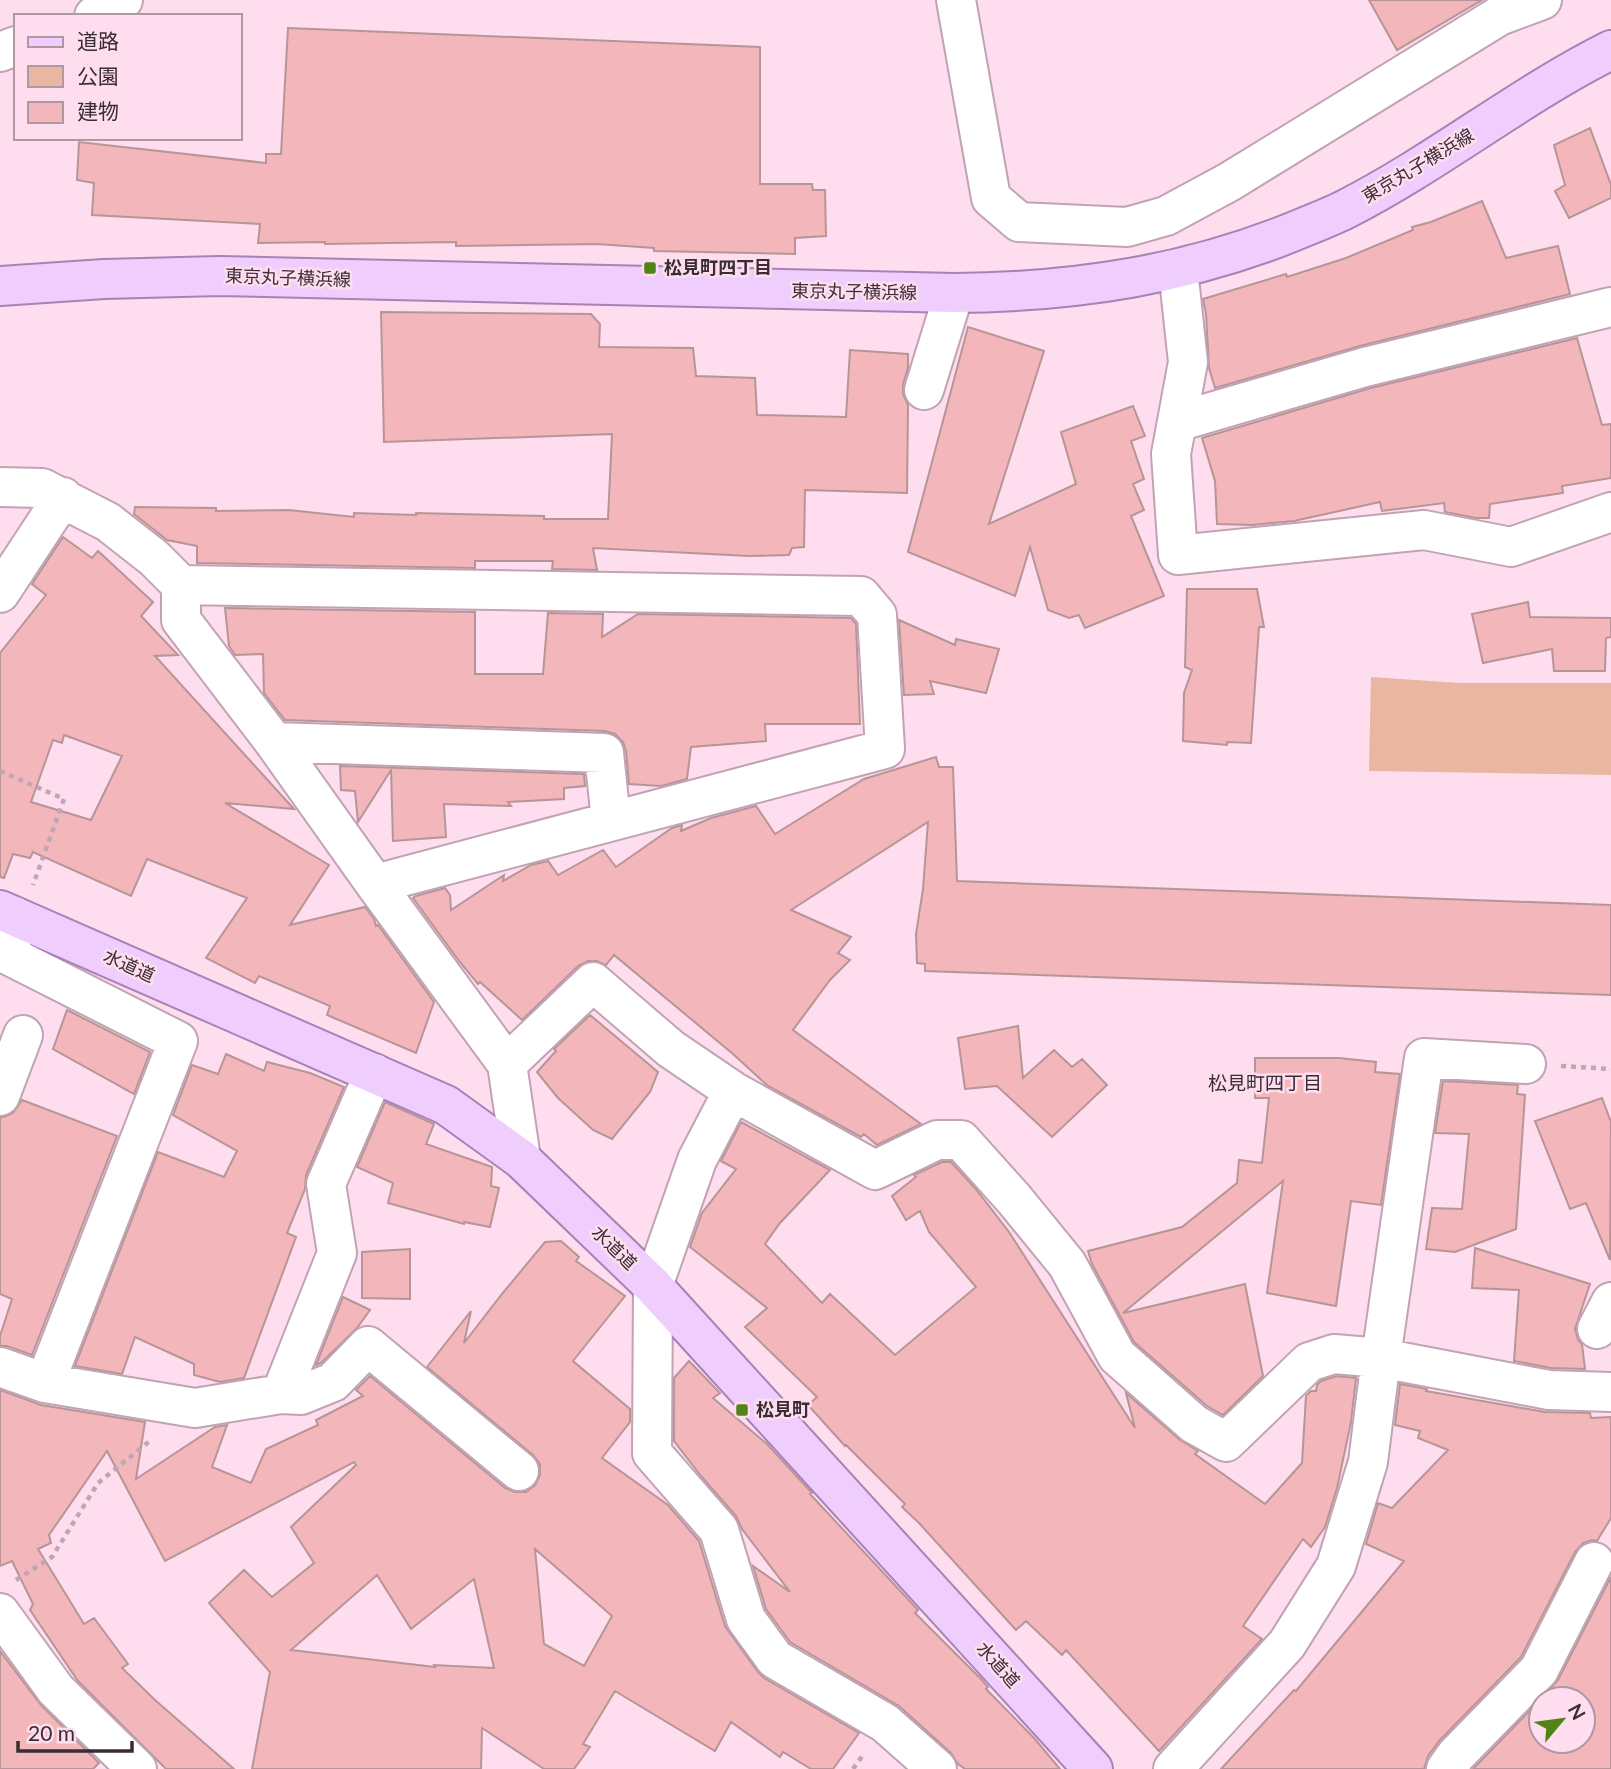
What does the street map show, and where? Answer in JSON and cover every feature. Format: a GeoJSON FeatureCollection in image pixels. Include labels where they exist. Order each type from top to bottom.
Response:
{"type":"FeatureCollection","features":[{"type":"Feature","properties":{"kind":"main road","name":"東京丸子横浜線"},"geometry":{"type":"LineString","coordinates":[[0,286],[104,279],[220,276],[954,293],[1053,290],[1115,282],[1228,255],[1278,238],[1346,209],[1611,50]]}},
{"type":"Feature","properties":{"kind":"main road","name":"水道道"},"geometry":{"type":"LineString","coordinates":[[15,907],[446,1105],[520,1159],[653,1286],[1093,1769]]}},
{"type":"Feature","properties":{"kind":"street"},"geometry":{"type":"LineString","coordinates":[[98,14],[123,0]]}},
{"type":"Feature","properties":{"kind":"street"},"geometry":{"type":"LineString","coordinates":[[956,0],[991,198],[1019,222],[1127,227],[1166,216],[1229,182],[1499,16],[1542,0]]}},
{"type":"Feature","properties":{"kind":"street"},"geometry":{"type":"LineString","coordinates":[[1178,269],[1188,362],[1171,454],[1178,555],[1424,530],[1511,547],[1611,512]]}},
{"type":"Feature","properties":{"kind":"street"},"geometry":{"type":"LineString","coordinates":[[924,390],[954,293]]}},
{"type":"Feature","properties":{"kind":"street"},"geometry":{"type":"LineString","coordinates":[[1177,422],[1365,367],[1611,307]]}},
{"type":"Feature","properties":{"kind":"street"},"geometry":{"type":"LineString","coordinates":[[0,487],[42,488],[108,522],[154,558],[181,585],[861,596],[877,615],[885,749],[375,884]]}},
{"type":"Feature","properties":{"kind":"street"},"geometry":{"type":"LineString","coordinates":[[0,593],[63,498]]}},
{"type":"Feature","properties":{"kind":"street"},"geometry":{"type":"LineString","coordinates":[[181,585],[181,620],[274,742],[507,1064],[520,1159]]}},
{"type":"Feature","properties":{"kind":"street"},"geometry":{"type":"LineString","coordinates":[[274,742],[604,752],[611,821]]}},
{"type":"Feature","properties":{"kind":"street"},"geometry":{"type":"LineString","coordinates":[[15,907],[10,956],[178,1041],[45,1382]]}},
{"type":"Feature","properties":{"kind":"street"},"geometry":{"type":"LineString","coordinates":[[507,1064],[593,982],[670,1049],[733,1091],[875,1170],[937,1140],[961,1140],[1067,1264],[1117,1356],[1194,1424],[1226,1442],[1309,1362],[1334,1354],[1381,1358],[1549,1390],[1611,1392]]}},
{"type":"Feature","properties":{"kind":"street"},"geometry":{"type":"LineString","coordinates":[[0,1096],[23,1035]]}},
{"type":"Feature","properties":{"kind":"street"},"geometry":{"type":"LineString","coordinates":[[1173,1769],[1287,1644],[1336,1566],[1368,1462],[1424,1058],[1525,1064]]}},
{"type":"Feature","properties":{"kind":"street"},"geometry":{"type":"LineString","coordinates":[[281,1394],[337,1253],[326,1184],[374,1073]]}},
{"type":"Feature","properties":{"kind":"street"},"geometry":{"type":"LineString","coordinates":[[733,1091],[697,1160],[653,1286],[652,1453],[719,1530],[746,1619],[775,1658],[885,1723],[937,1769]]}},
{"type":"Feature","properties":{"kind":"street"},"geometry":{"type":"LineString","coordinates":[[0,1367],[45,1382],[195,1408],[281,1394],[301,1395],[333,1382],[368,1346],[519,1471]]}},
{"type":"Feature","properties":{"kind":"street"},"geometry":{"type":"LineString","coordinates":[[1446,1769],[1456,1755],[1539,1670],[1594,1562]]}},
{"type":"Feature","properties":{"kind":"street"},"geometry":{"type":"LineString","coordinates":[[5,1598],[56,1690],[137,1769]]}},
{"type":"Feature","properties":{"kind":"path"},"geometry":{"type":"LineString","coordinates":[[0,771],[64,799],[15,907]]}},
{"type":"Feature","properties":{"kind":"path"},"geometry":{"type":"LineString","coordinates":[[1525,1064],[1611,1069]]}},
{"type":"Feature","properties":{"kind":"path"},"geometry":{"type":"LineString","coordinates":[[5,1598],[52,1557],[98,1483],[158,1433]]}},
{"type":"Feature","properties":{"kind":"green space"},"geometry":{"type":"Polygon","coordinates":[[[1371,677],[1459,683],[1611,683],[1611,775],[1369,771],[1371,677]]]}},
{"type":"Feature","properties":{"kind":"building"},"geometry":{"type":"Polygon","coordinates":[[[1369,0],[1482,0],[1397,50],[1369,0]]]}},
{"type":"Feature","properties":{"kind":"building"},"geometry":{"type":"Polygon","coordinates":[[[288,28],[760,47],[760,184],[812,184],[813,190],[825,190],[826,236],[795,238],[795,254],[654,251],[654,248],[597,244],[456,246],[456,242],[258,243],[260,224],[92,215],[94,183],[77,180],[79,142],[266,163],[266,154],[281,154],[288,28]]]}},
{"type":"Feature","properties":{"kind":"building"},"geometry":{"type":"Polygon","coordinates":[[[1590,128],[1611,185],[1611,198],[1569,218],[1555,191],[1565,185],[1554,145],[1590,128]]]}},
{"type":"Feature","properties":{"kind":"building"},"geometry":{"type":"Polygon","coordinates":[[[1482,201],[1506,258],[1558,246],[1570,294],[1360,346],[1215,388],[1209,368],[1203,299],[1346,258],[1413,230],[1412,227],[1482,201]]]}},
{"type":"Feature","properties":{"kind":"building"},"geometry":{"type":"Polygon","coordinates":[[[381,312],[591,314],[600,324],[599,347],[693,348],[696,376],[755,378],[757,415],[846,417],[850,350],[908,354],[908,368],[903,384],[903,394],[908,405],[907,493],[805,490],[804,547],[792,548],[789,555],[749,556],[593,548],[597,570],[552,569],[553,561],[475,561],[475,568],[197,563],[197,546],[167,540],[134,514],[135,507],[216,508],[216,511],[289,510],[354,517],[354,513],[416,513],[608,519],[612,434],[384,442],[381,312]]]}},
{"type":"Feature","properties":{"kind":"building"},"geometry":{"type":"Polygon","coordinates":[[[968,327],[1044,351],[989,524],[1076,484],[1061,432],[1133,406],[1145,436],[1131,441],[1144,479],[1133,484],[1144,510],[1131,516],[1164,596],[1085,628],[1079,615],[1069,618],[1048,610],[1030,547],[1015,596],[908,552],[968,327]]]}},
{"type":"Feature","properties":{"kind":"building"},"geometry":{"type":"Polygon","coordinates":[[[1577,338],[1602,425],[1611,424],[1611,478],[1562,486],[1563,493],[1490,504],[1489,518],[1445,512],[1444,503],[1382,511],[1380,502],[1294,521],[1252,525],[1217,524],[1215,481],[1202,438],[1371,388],[1577,338]]]}},
{"type":"Feature","properties":{"kind":"building"},"geometry":{"type":"Polygon","coordinates":[[[63,537],[92,558],[98,551],[153,602],[141,616],[178,655],[155,656],[294,809],[225,803],[329,865],[290,925],[365,907],[376,926],[378,925],[434,1002],[416,1053],[327,1015],[330,1006],[259,976],[255,983],[206,958],[247,898],[147,859],[131,896],[33,852],[30,858],[13,854],[4,878],[0,877],[0,653],[46,595],[32,584],[63,537]],[[64,735],[62,743],[53,740],[31,802],[91,820],[122,756],[64,735]]]}},
{"type":"Feature","properties":{"kind":"building"},"geometry":{"type":"Polygon","coordinates":[[[1187,589],[1257,589],[1264,627],[1259,627],[1251,743],[1227,742],[1227,745],[1183,741],[1184,693],[1192,670],[1185,667],[1187,589]]]}},
{"type":"Feature","properties":{"kind":"building"},"geometry":{"type":"Polygon","coordinates":[[[1528,602],[1530,617],[1611,618],[1611,637],[1606,638],[1605,671],[1554,671],[1552,649],[1483,663],[1472,614],[1528,602]]]}},
{"type":"Feature","properties":{"kind":"building"},"geometry":{"type":"Polygon","coordinates":[[[225,608],[475,612],[475,674],[543,674],[548,613],[603,614],[602,637],[638,614],[851,618],[856,624],[860,724],[765,724],[766,741],[691,747],[687,779],[661,786],[629,784],[623,742],[615,734],[605,731],[285,720],[264,693],[263,654],[235,655],[229,646],[225,608]]]}},
{"type":"Feature","properties":{"kind":"building"},"geometry":{"type":"Polygon","coordinates":[[[899,620],[955,645],[956,639],[999,649],[986,693],[930,681],[934,694],[904,695],[899,620]]]}},
{"type":"Feature","properties":{"kind":"building"},"geometry":{"type":"Polygon","coordinates":[[[936,757],[939,767],[953,767],[957,881],[1611,905],[1611,995],[925,971],[925,964],[917,963],[916,934],[923,889],[928,822],[791,910],[851,937],[838,953],[850,960],[830,980],[793,1030],[921,1124],[877,1145],[864,1134],[861,1137],[768,1086],[614,955],[606,965],[588,961],[578,966],[522,1020],[480,982],[478,984],[413,898],[445,888],[450,895],[451,910],[504,875],[503,881],[531,865],[548,861],[558,875],[603,850],[616,867],[672,828],[682,825],[681,831],[711,818],[756,806],[775,834],[864,779],[936,757]]]}},
{"type":"Feature","properties":{"kind":"building"},"geometry":{"type":"Polygon","coordinates":[[[340,766],[584,774],[585,786],[564,788],[564,799],[508,802],[511,806],[444,804],[446,837],[393,841],[391,770],[358,822],[355,791],[341,790],[340,766]]]}},
{"type":"Feature","properties":{"kind":"building"},"geometry":{"type":"Polygon","coordinates":[[[67,1010],[150,1052],[134,1094],[53,1049],[67,1010]]]}},
{"type":"Feature","properties":{"kind":"building"},"geometry":{"type":"Polygon","coordinates":[[[590,1015],[658,1072],[650,1092],[612,1139],[593,1130],[558,1098],[537,1072],[556,1051],[554,1049],[590,1015]]]}},
{"type":"Feature","properties":{"kind":"building"},"geometry":{"type":"Polygon","coordinates":[[[1018,1026],[1023,1078],[1054,1050],[1072,1067],[1082,1059],[1107,1085],[1052,1137],[997,1086],[965,1089],[958,1038],[1018,1026]]]}},
{"type":"Feature","properties":{"kind":"building"},"geometry":{"type":"Polygon","coordinates":[[[226,1054],[264,1071],[267,1062],[310,1073],[344,1087],[306,1175],[305,1189],[287,1233],[296,1237],[244,1378],[220,1382],[194,1375],[194,1364],[135,1337],[122,1374],[75,1366],[158,1152],[224,1177],[237,1151],[173,1115],[192,1065],[218,1074],[226,1054]]]}},
{"type":"Feature","properties":{"kind":"building"},"geometry":{"type":"Polygon","coordinates":[[[1255,1058],[1339,1058],[1376,1062],[1375,1072],[1400,1074],[1381,1205],[1351,1201],[1336,1306],[1267,1293],[1283,1181],[1123,1313],[1245,1284],[1263,1376],[1223,1415],[1207,1406],[1134,1342],[1092,1264],[1088,1251],[1182,1227],[1237,1183],[1239,1160],[1262,1163],[1269,1098],[1255,1098],[1255,1058]]]}},
{"type":"Feature","properties":{"kind":"building"},"geometry":{"type":"Polygon","coordinates":[[[1443,1081],[1518,1085],[1517,1094],[1525,1095],[1516,1229],[1455,1252],[1426,1249],[1432,1208],[1462,1209],[1469,1134],[1435,1133],[1443,1081]]]}},
{"type":"Feature","properties":{"kind":"building"},"geometry":{"type":"Polygon","coordinates":[[[1602,1098],[1611,1122],[1610,1260],[1586,1203],[1570,1209],[1535,1121],[1602,1098]]]}},
{"type":"Feature","properties":{"kind":"building"},"geometry":{"type":"Polygon","coordinates":[[[22,1100],[117,1136],[32,1355],[0,1346],[0,1336],[12,1299],[0,1294],[0,1117],[13,1113],[22,1100]]]}},
{"type":"Feature","properties":{"kind":"building"},"geometry":{"type":"Polygon","coordinates":[[[385,1102],[434,1124],[426,1144],[492,1167],[491,1186],[499,1188],[490,1227],[464,1224],[388,1203],[393,1183],[357,1167],[385,1102]]]}},
{"type":"Feature","properties":{"kind":"building"},"geometry":{"type":"Polygon","coordinates":[[[741,1122],[830,1170],[780,1223],[765,1244],[822,1303],[830,1294],[895,1355],[976,1287],[929,1232],[920,1211],[906,1220],[892,1196],[916,1177],[914,1175],[942,1162],[951,1162],[1009,1232],[1135,1428],[1126,1393],[1180,1440],[1198,1451],[1195,1454],[1265,1504],[1302,1463],[1306,1396],[1311,1391],[1316,1391],[1321,1381],[1337,1376],[1356,1378],[1351,1422],[1337,1488],[1325,1527],[1311,1547],[1303,1539],[1243,1626],[1262,1639],[1159,1751],[1066,1650],[1062,1655],[1026,1621],[1016,1630],[902,1507],[905,1504],[845,1446],[808,1405],[817,1397],[745,1327],[767,1308],[690,1247],[702,1213],[736,1169],[721,1161],[741,1122]]]}},
{"type":"Feature","properties":{"kind":"building"},"geometry":{"type":"Polygon","coordinates":[[[561,1241],[579,1257],[576,1261],[625,1296],[573,1361],[630,1409],[630,1422],[602,1458],[668,1505],[699,1541],[725,1626],[758,1672],[859,1733],[833,1769],[811,1769],[783,1752],[780,1757],[731,1722],[715,1751],[615,1691],[583,1744],[590,1747],[574,1769],[544,1769],[482,1728],[481,1769],[252,1769],[270,1672],[209,1603],[244,1570],[272,1597],[314,1563],[291,1527],[356,1465],[354,1462],[165,1561],[107,1451],[49,1535],[51,1543],[38,1549],[84,1624],[94,1618],[128,1664],[122,1668],[234,1769],[166,1769],[78,1681],[30,1610],[33,1604],[12,1561],[0,1566],[0,1390],[41,1405],[145,1422],[136,1479],[215,1427],[227,1425],[212,1467],[251,1483],[266,1449],[318,1425],[316,1420],[363,1396],[356,1390],[370,1376],[505,1488],[526,1492],[535,1485],[540,1475],[540,1464],[533,1455],[427,1367],[471,1311],[464,1343],[545,1242],[561,1241]],[[535,1549],[544,1644],[584,1666],[612,1616],[535,1549]],[[377,1575],[291,1650],[435,1667],[434,1665],[494,1668],[474,1579],[411,1629],[377,1575]]]}},
{"type":"Feature","properties":{"kind":"building"},"geometry":{"type":"Polygon","coordinates":[[[1475,1248],[1590,1284],[1575,1329],[1582,1344],[1585,1369],[1551,1368],[1514,1361],[1519,1290],[1472,1288],[1475,1248]]]}},
{"type":"Feature","properties":{"kind":"building"},"geometry":{"type":"Polygon","coordinates":[[[410,1249],[410,1299],[362,1298],[362,1252],[410,1249]]]}},
{"type":"Feature","properties":{"kind":"building"},"geometry":{"type":"Polygon","coordinates":[[[343,1297],[370,1310],[357,1328],[316,1365],[343,1297]]]}},
{"type":"Feature","properties":{"kind":"building"},"geometry":{"type":"Polygon","coordinates":[[[689,1361],[720,1393],[713,1398],[767,1444],[918,1610],[915,1613],[981,1679],[988,1687],[986,1689],[1060,1769],[965,1769],[899,1706],[790,1642],[766,1609],[753,1566],[790,1592],[742,1529],[736,1516],[674,1441],[674,1378],[689,1361]]]}},
{"type":"Feature","properties":{"kind":"building"},"geometry":{"type":"Polygon","coordinates":[[[1400,1384],[1545,1412],[1590,1413],[1591,1418],[1611,1417],[1611,1518],[1597,1541],[1583,1543],[1575,1552],[1521,1657],[1440,1740],[1428,1756],[1424,1769],[1221,1769],[1294,1690],[1296,1691],[1404,1561],[1366,1544],[1378,1503],[1392,1508],[1448,1450],[1418,1438],[1420,1431],[1395,1425],[1400,1384]]]}},
{"type":"Feature","properties":{"kind":"building"},"geometry":{"type":"Polygon","coordinates":[[[1611,1577],[1611,1769],[1473,1769],[1527,1713],[1527,1755],[1597,1755],[1597,1685],[1554,1685],[1611,1577]]]}},
{"type":"Feature","properties":{"kind":"building"},"geometry":{"type":"Polygon","coordinates":[[[0,1651],[41,1705],[99,1763],[93,1769],[0,1769],[0,1651]]]}},
{"type":"Feature","properties":{"kind":"place","name":"松見町四丁目"},"geometry":{"type":"Point","coordinates":[650,268]}},
{"type":"Feature","properties":{"kind":"place","name":"松見町"},"geometry":{"type":"Point","coordinates":[742,1410]}},
{"type":"Feature","properties":{"kind":"district","name":"松見町四丁目"},"geometry":{"type":"Point","coordinates":[1265,1083]}}]}
